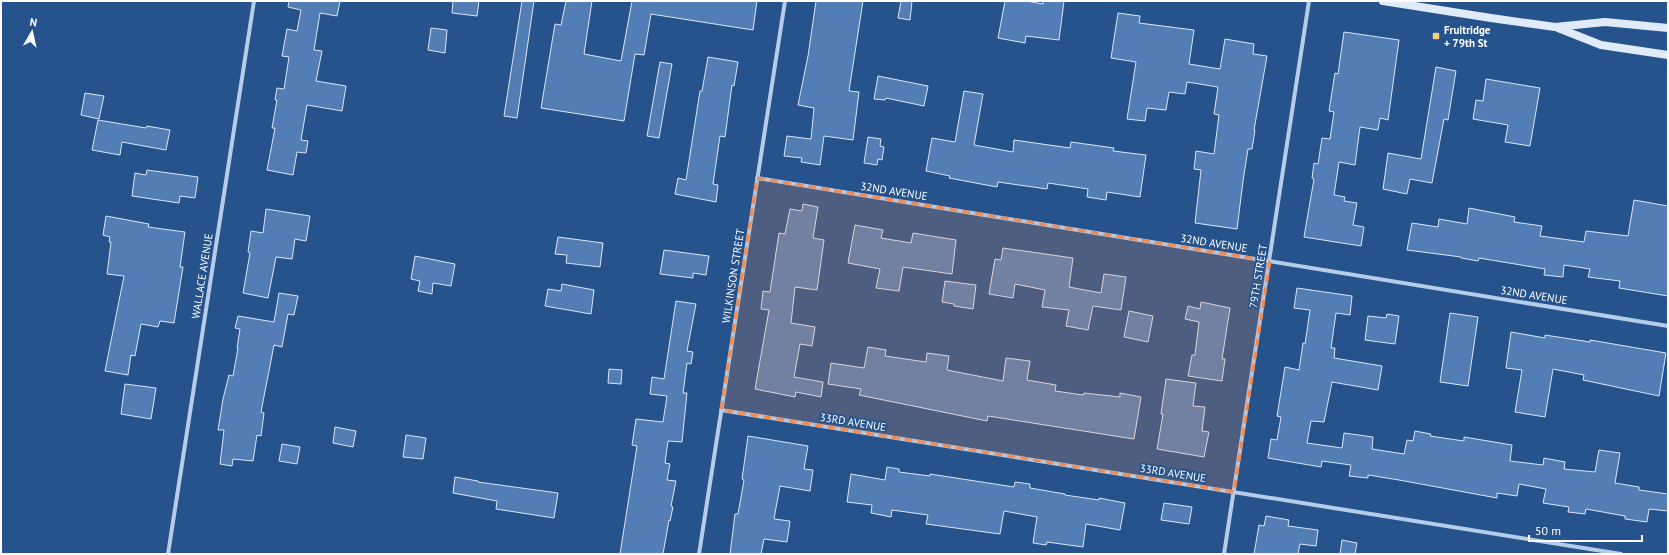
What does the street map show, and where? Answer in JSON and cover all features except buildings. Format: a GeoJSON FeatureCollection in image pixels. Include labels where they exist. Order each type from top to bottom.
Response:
{"type":"FeatureCollection","features":[{"type":"Feature","properties":{"kind":"main road"},"geometry":{"type":"LineString","coordinates":[[1383,1],[1555,27],[1601,45],[1668,55]]}},
{"type":"Feature","properties":{"kind":"main road"},"geometry":{"type":"LineString","coordinates":[[1555,27],[1605,22],[1668,28]]}},
{"type":"Feature","properties":{"kind":"street","name":"WALLACE AVENUE"},"geometry":{"type":"LineString","coordinates":[[168,554],[254,1]]}},
{"type":"Feature","properties":{"kind":"street","name":"WILKINSON STREET"},"geometry":{"type":"LineString","coordinates":[[699,554],[785,1]]}},
{"type":"Feature","properties":{"kind":"street","name":"79TH STREET"},"geometry":{"type":"LineString","coordinates":[[1224,554],[1309,1]]}},
{"type":"Feature","properties":{"kind":"street","name":"32ND AVENUE"},"geometry":{"type":"LineString","coordinates":[[757,178],[1668,326]]}},
{"type":"Feature","properties":{"kind":"street","name":"33RD AVENUE"},"geometry":{"type":"LineString","coordinates":[[721,410],[1621,554]]}},
{"type":"Feature","properties":{"kind":"highlighted area"},"geometry":{"type":"Polygon","coordinates":[[[757,178],[1270,261],[1234,492],[721,410],[757,178]]]}},
{"type":"Feature","properties":{"kind":"place","name":"Fruitridge + 79th St"},"geometry":{"type":"Point","coordinates":[1436,36]}}]}
